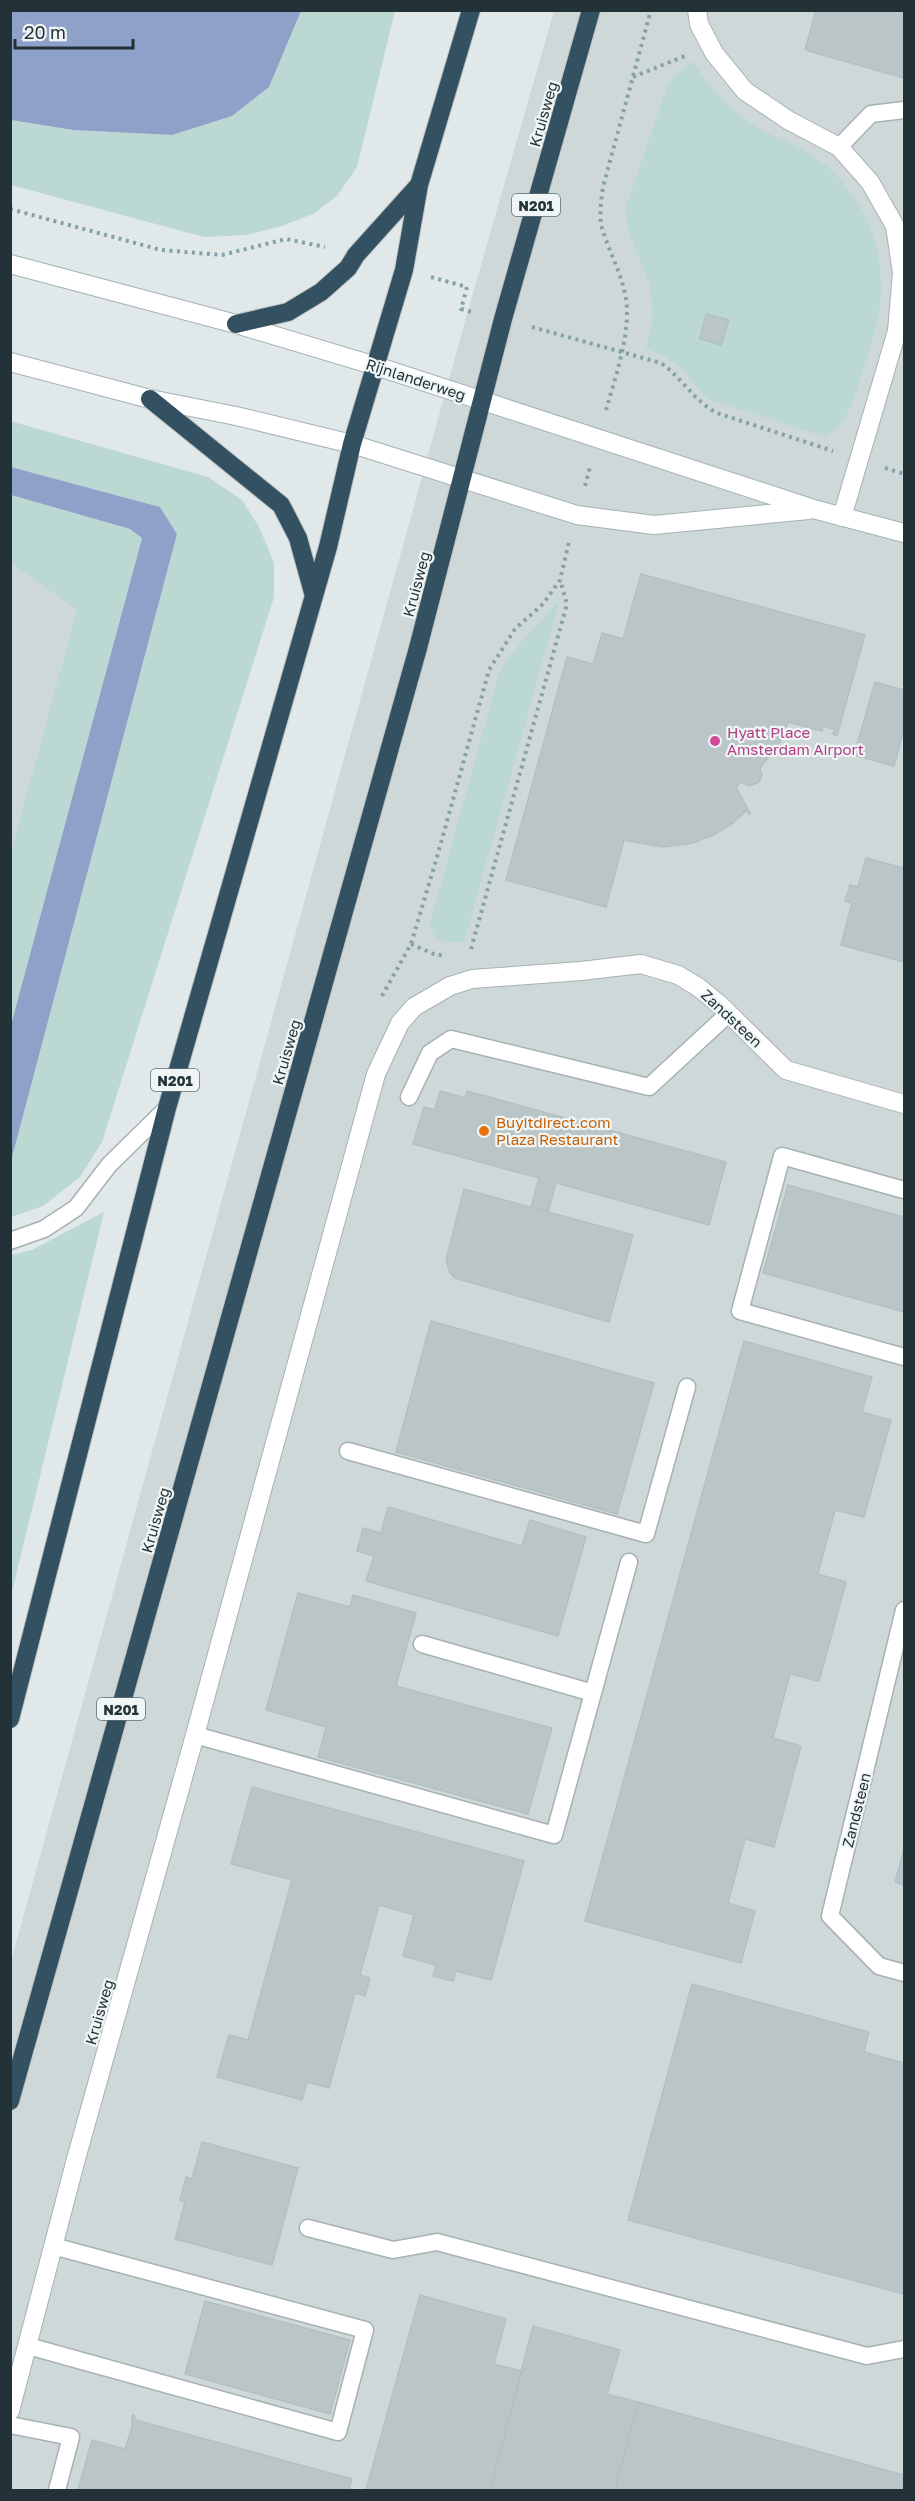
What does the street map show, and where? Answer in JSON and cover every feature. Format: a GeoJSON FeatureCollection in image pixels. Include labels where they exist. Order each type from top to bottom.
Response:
{"type":"FeatureCollection","features":[{"type":"Feature","properties":{"kind":"highway","name":"N201"},"geometry":{"type":"LineString","coordinates":[[10,1719],[167,1108],[314,596],[352,444],[404,270],[419,185],[471,10]]}},
{"type":"Feature","properties":{"kind":"highway","name":"Kruisweg"},"geometry":{"type":"LineString","coordinates":[[10,2101],[418,648],[460,479],[591,10]]}},
{"type":"Feature","properties":{"kind":"highway"},"geometry":{"type":"LineString","coordinates":[[236,324],[288,312],[321,292],[348,268],[356,255],[419,185]]}},
{"type":"Feature","properties":{"kind":"highway"},"geometry":{"type":"LineString","coordinates":[[150,399],[281,505],[298,538],[314,596]]}},
{"type":"Feature","properties":{"kind":"street"},"geometry":{"type":"LineString","coordinates":[[697,10],[699,24],[710,45],[745,91],[788,120],[839,147],[870,182],[895,226],[902,273],[897,331],[842,517]]}},
{"type":"Feature","properties":{"kind":"street","name":"Rijnlanderweg"},"geometry":{"type":"LineString","coordinates":[[10,264],[236,324],[376,366],[817,510],[904,533]]}},
{"type":"Feature","properties":{"kind":"street","name":"Rijnlanderweg"},"geometry":{"type":"LineString","coordinates":[[10,362],[150,399],[236,416],[352,444],[577,515],[654,525],[817,510]]}},
{"type":"Feature","properties":{"kind":"street","name":"Zandsteen"},"geometry":{"type":"LineString","coordinates":[[414,1007],[450,986],[472,979],[641,964],[678,975],[698,987],[786,1070],[904,1104]]}},
{"type":"Feature","properties":{"kind":"street","name":"Kruisweg"},"geometry":{"type":"LineString","coordinates":[[10,2411],[53,2246],[376,1074],[400,1023],[414,1007]]}},
{"type":"Feature","properties":{"kind":"lane"},"geometry":{"type":"LineString","coordinates":[[839,147],[871,114],[904,110]]}},
{"type":"Feature","properties":{"kind":"lane"},"geometry":{"type":"LineString","coordinates":[[409,1097],[430,1053],[451,1039],[649,1087],[729,1014]]}},
{"type":"Feature","properties":{"kind":"lane"},"geometry":{"type":"LineString","coordinates":[[10,1241],[44,1229],[76,1209],[109,1166],[167,1108]]}},
{"type":"Feature","properties":{"kind":"lane"},"geometry":{"type":"LineString","coordinates":[[904,1190],[783,1156],[740,1311],[904,1357]]}},
{"type":"Feature","properties":{"kind":"lane"},"geometry":{"type":"LineString","coordinates":[[348,1451],[646,1534],[687,1387]]}},
{"type":"Feature","properties":{"kind":"lane"},"geometry":{"type":"LineString","coordinates":[[195,1736],[554,1835],[629,1562]]}},
{"type":"Feature","properties":{"kind":"lane","name":"Zandsteen"},"geometry":{"type":"LineString","coordinates":[[904,1610],[830,1916],[879,1966],[904,1973]]}},
{"type":"Feature","properties":{"kind":"lane"},"geometry":{"type":"LineString","coordinates":[[422,1644],[593,1693]]}},
{"type":"Feature","properties":{"kind":"lane"},"geometry":{"type":"LineString","coordinates":[[308,2228],[393,2250],[437,2242],[867,2356],[904,2349]]}},
{"type":"Feature","properties":{"kind":"lane"},"geometry":{"type":"LineString","coordinates":[[28,2346],[338,2432],[365,2330],[53,2246]]}},
{"type":"Feature","properties":{"kind":"lane"},"geometry":{"type":"LineString","coordinates":[[10,2425],[71,2437],[57,2490]]}},
{"type":"Feature","properties":{"kind":"path"},"geometry":{"type":"LineString","coordinates":[[651,10],[603,187],[600,208],[602,227],[622,284],[627,311],[622,351],[661,363],[702,405],[717,413],[859,460]]}},
{"type":"Feature","properties":{"kind":"path"},"geometry":{"type":"LineString","coordinates":[[633,77],[710,45]]}},
{"type":"Feature","properties":{"kind":"path"},"geometry":{"type":"LineString","coordinates":[[472,979],[470,954],[472,942],[567,604],[560,580]]}},
{"type":"Feature","properties":{"kind":"shaded area"},"geometry":{"type":"Polygon","coordinates":[[[554,11],[904,11],[904,2490],[11,2490],[11,1961],[469,307],[554,11]]]}},
{"type":"Feature","properties":{"kind":"shaded area"},"geometry":{"type":"Polygon","coordinates":[[[11,563],[78,610],[11,852],[11,563]]]}},
{"type":"Feature","properties":{"kind":"green space"},"geometry":{"type":"Polygon","coordinates":[[[301,11],[395,11],[357,167],[337,196],[313,214],[282,226],[246,235],[204,237],[11,185],[10,120],[73,130],[172,135],[232,116],[269,87],[301,11]]]}},
{"type":"Feature","properties":{"kind":"green space"},"geometry":{"type":"Polygon","coordinates":[[[692,61],[714,90],[739,115],[759,128],[808,152],[823,163],[842,182],[857,202],[869,224],[880,270],[881,295],[878,320],[852,404],[840,424],[825,437],[707,399],[682,368],[646,348],[653,317],[650,285],[628,230],[626,207],[668,83],[692,61]]]}},
{"type":"Feature","properties":{"kind":"green space"},"geometry":{"type":"Polygon","coordinates":[[[10,421],[208,477],[242,500],[259,527],[274,563],[274,597],[102,1142],[80,1177],[43,1206],[11,1217],[11,1161],[177,534],[160,507],[11,467],[10,421]]]}},
{"type":"Feature","properties":{"kind":"green space"},"geometry":{"type":"Polygon","coordinates":[[[11,495],[130,529],[142,538],[11,1025],[11,852],[77,610],[11,563],[11,495]]]}},
{"type":"Feature","properties":{"kind":"green space"},"geometry":{"type":"Polygon","coordinates":[[[560,599],[464,942],[442,940],[434,935],[430,924],[498,677],[518,646],[560,599]]]}},
{"type":"Feature","properties":{"kind":"green space"},"geometry":{"type":"Polygon","coordinates":[[[104,1212],[11,1596],[11,1255],[32,1250],[104,1212]]]}},
{"type":"Feature","properties":{"kind":"water"},"geometry":{"type":"Polygon","coordinates":[[[10,11],[301,11],[269,87],[232,116],[172,135],[73,130],[11,120],[10,11]]]}},
{"type":"Feature","properties":{"kind":"water"},"geometry":{"type":"Polygon","coordinates":[[[11,467],[160,507],[177,534],[11,1161],[11,1025],[142,538],[130,529],[11,495],[11,467]]]}},
{"type":"Feature","properties":{"kind":"building"},"geometry":{"type":"Polygon","coordinates":[[[816,10],[904,10],[904,78],[805,50],[816,10]]]}},
{"type":"Feature","properties":{"kind":"building"},"geometry":{"type":"Polygon","coordinates":[[[706,314],[729,320],[721,345],[700,339],[706,314]]]}},
{"type":"Feature","properties":{"kind":"building"},"geometry":{"type":"Polygon","coordinates":[[[641,574],[865,635],[837,736],[833,734],[834,729],[823,726],[822,731],[788,722],[780,742],[760,768],[762,775],[759,782],[750,786],[741,782],[736,787],[750,813],[747,810],[732,824],[713,835],[693,843],[662,847],[624,840],[606,907],[506,880],[567,657],[593,664],[602,633],[623,639],[641,574]]]}},
{"type":"Feature","properties":{"kind":"building"},"geometry":{"type":"Polygon","coordinates":[[[875,682],[904,690],[904,729],[894,766],[854,755],[875,682]]]}},
{"type":"Feature","properties":{"kind":"building"},"geometry":{"type":"Polygon","coordinates":[[[866,858],[904,868],[904,962],[841,945],[852,903],[845,901],[850,885],[858,887],[866,858]]]}},
{"type":"Feature","properties":{"kind":"building"},"geometry":{"type":"Polygon","coordinates":[[[440,1091],[465,1098],[467,1091],[726,1162],[709,1225],[556,1183],[548,1212],[531,1207],[539,1178],[413,1144],[424,1107],[435,1110],[440,1091]]]}},
{"type":"Feature","properties":{"kind":"building"},"geometry":{"type":"Polygon","coordinates":[[[788,1185],[904,1217],[904,1312],[763,1273],[788,1185]]]}},
{"type":"Feature","properties":{"kind":"building"},"geometry":{"type":"Polygon","coordinates":[[[464,1189],[633,1235],[609,1322],[455,1278],[450,1273],[446,1260],[464,1189]]]}},
{"type":"Feature","properties":{"kind":"building"},"geometry":{"type":"Polygon","coordinates":[[[431,1321],[654,1383],[617,1514],[396,1452],[431,1321]]]}},
{"type":"Feature","properties":{"kind":"building"},"geometry":{"type":"Polygon","coordinates":[[[744,1341],[872,1377],[862,1412],[891,1420],[864,1517],[835,1510],[818,1574],[846,1582],[819,1681],[790,1674],[773,1738],[801,1746],[774,1847],[745,1839],[728,1903],[755,1911],[741,1963],[585,1921],[744,1341]]]}},
{"type":"Feature","properties":{"kind":"building"},"geometry":{"type":"Polygon","coordinates":[[[388,1507],[522,1546],[530,1520],[586,1537],[558,1636],[366,1581],[374,1556],[357,1551],[363,1528],[381,1533],[388,1507]]]}},
{"type":"Feature","properties":{"kind":"building"},"geometry":{"type":"Polygon","coordinates":[[[298,1593],[350,1607],[353,1595],[416,1613],[396,1686],[552,1728],[528,1814],[318,1757],[326,1727],[266,1710],[298,1593]]]}},
{"type":"Feature","properties":{"kind":"building"},"geometry":{"type":"Polygon","coordinates":[[[252,1787],[524,1861],[491,1980],[456,1971],[453,1981],[433,1976],[436,1965],[403,1956],[414,1915],[379,1905],[360,1975],[370,1978],[365,1996],[355,1993],[329,2088],[307,2082],[302,2100],[217,2077],[229,2035],[248,2040],[292,1880],[231,1864],[252,1787]]]}},
{"type":"Feature","properties":{"kind":"building"},"geometry":{"type":"Polygon","coordinates":[[[904,1849],[904,1885],[895,1882],[904,1849]]]}},
{"type":"Feature","properties":{"kind":"building"},"geometry":{"type":"Polygon","coordinates":[[[692,1984],[869,2032],[864,2052],[904,2063],[904,2294],[628,2220],[692,1984]]]}},
{"type":"Feature","properties":{"kind":"building"},"geometry":{"type":"Polygon","coordinates":[[[202,2142],[298,2168],[272,2265],[175,2239],[185,2202],[180,2200],[186,2177],[192,2179],[202,2142]]]}},
{"type":"Feature","properties":{"kind":"building"},"geometry":{"type":"Polygon","coordinates":[[[420,2295],[506,2319],[494,2364],[522,2371],[490,2490],[366,2490],[420,2295]]]}},
{"type":"Feature","properties":{"kind":"building"},"geometry":{"type":"Polygon","coordinates":[[[205,2301],[350,2340],[330,2414],[185,2374],[205,2301]]]}},
{"type":"Feature","properties":{"kind":"building"},"geometry":{"type":"Polygon","coordinates":[[[533,2326],[620,2350],[607,2394],[638,2402],[615,2490],[490,2490],[533,2326]]]}},
{"type":"Feature","properties":{"kind":"building"},"geometry":{"type":"Polygon","coordinates":[[[638,2402],[904,2475],[904,2490],[615,2490],[638,2402]]]}},
{"type":"Feature","properties":{"kind":"building"},"geometry":{"type":"Polygon","coordinates":[[[134,2415],[135,2420],[352,2479],[349,2490],[78,2490],[92,2440],[125,2449],[134,2415]]]}},
{"type":"Feature","properties":{"kind":"place","name":"Hyatt Place Amsterdam Airport"},"geometry":{"type":"Point","coordinates":[715,741]}},
{"type":"Feature","properties":{"kind":"place","name":"Buyitdirect.com Plaza Restaurant"},"geometry":{"type":"Point","coordinates":[484,1131]}}]}
